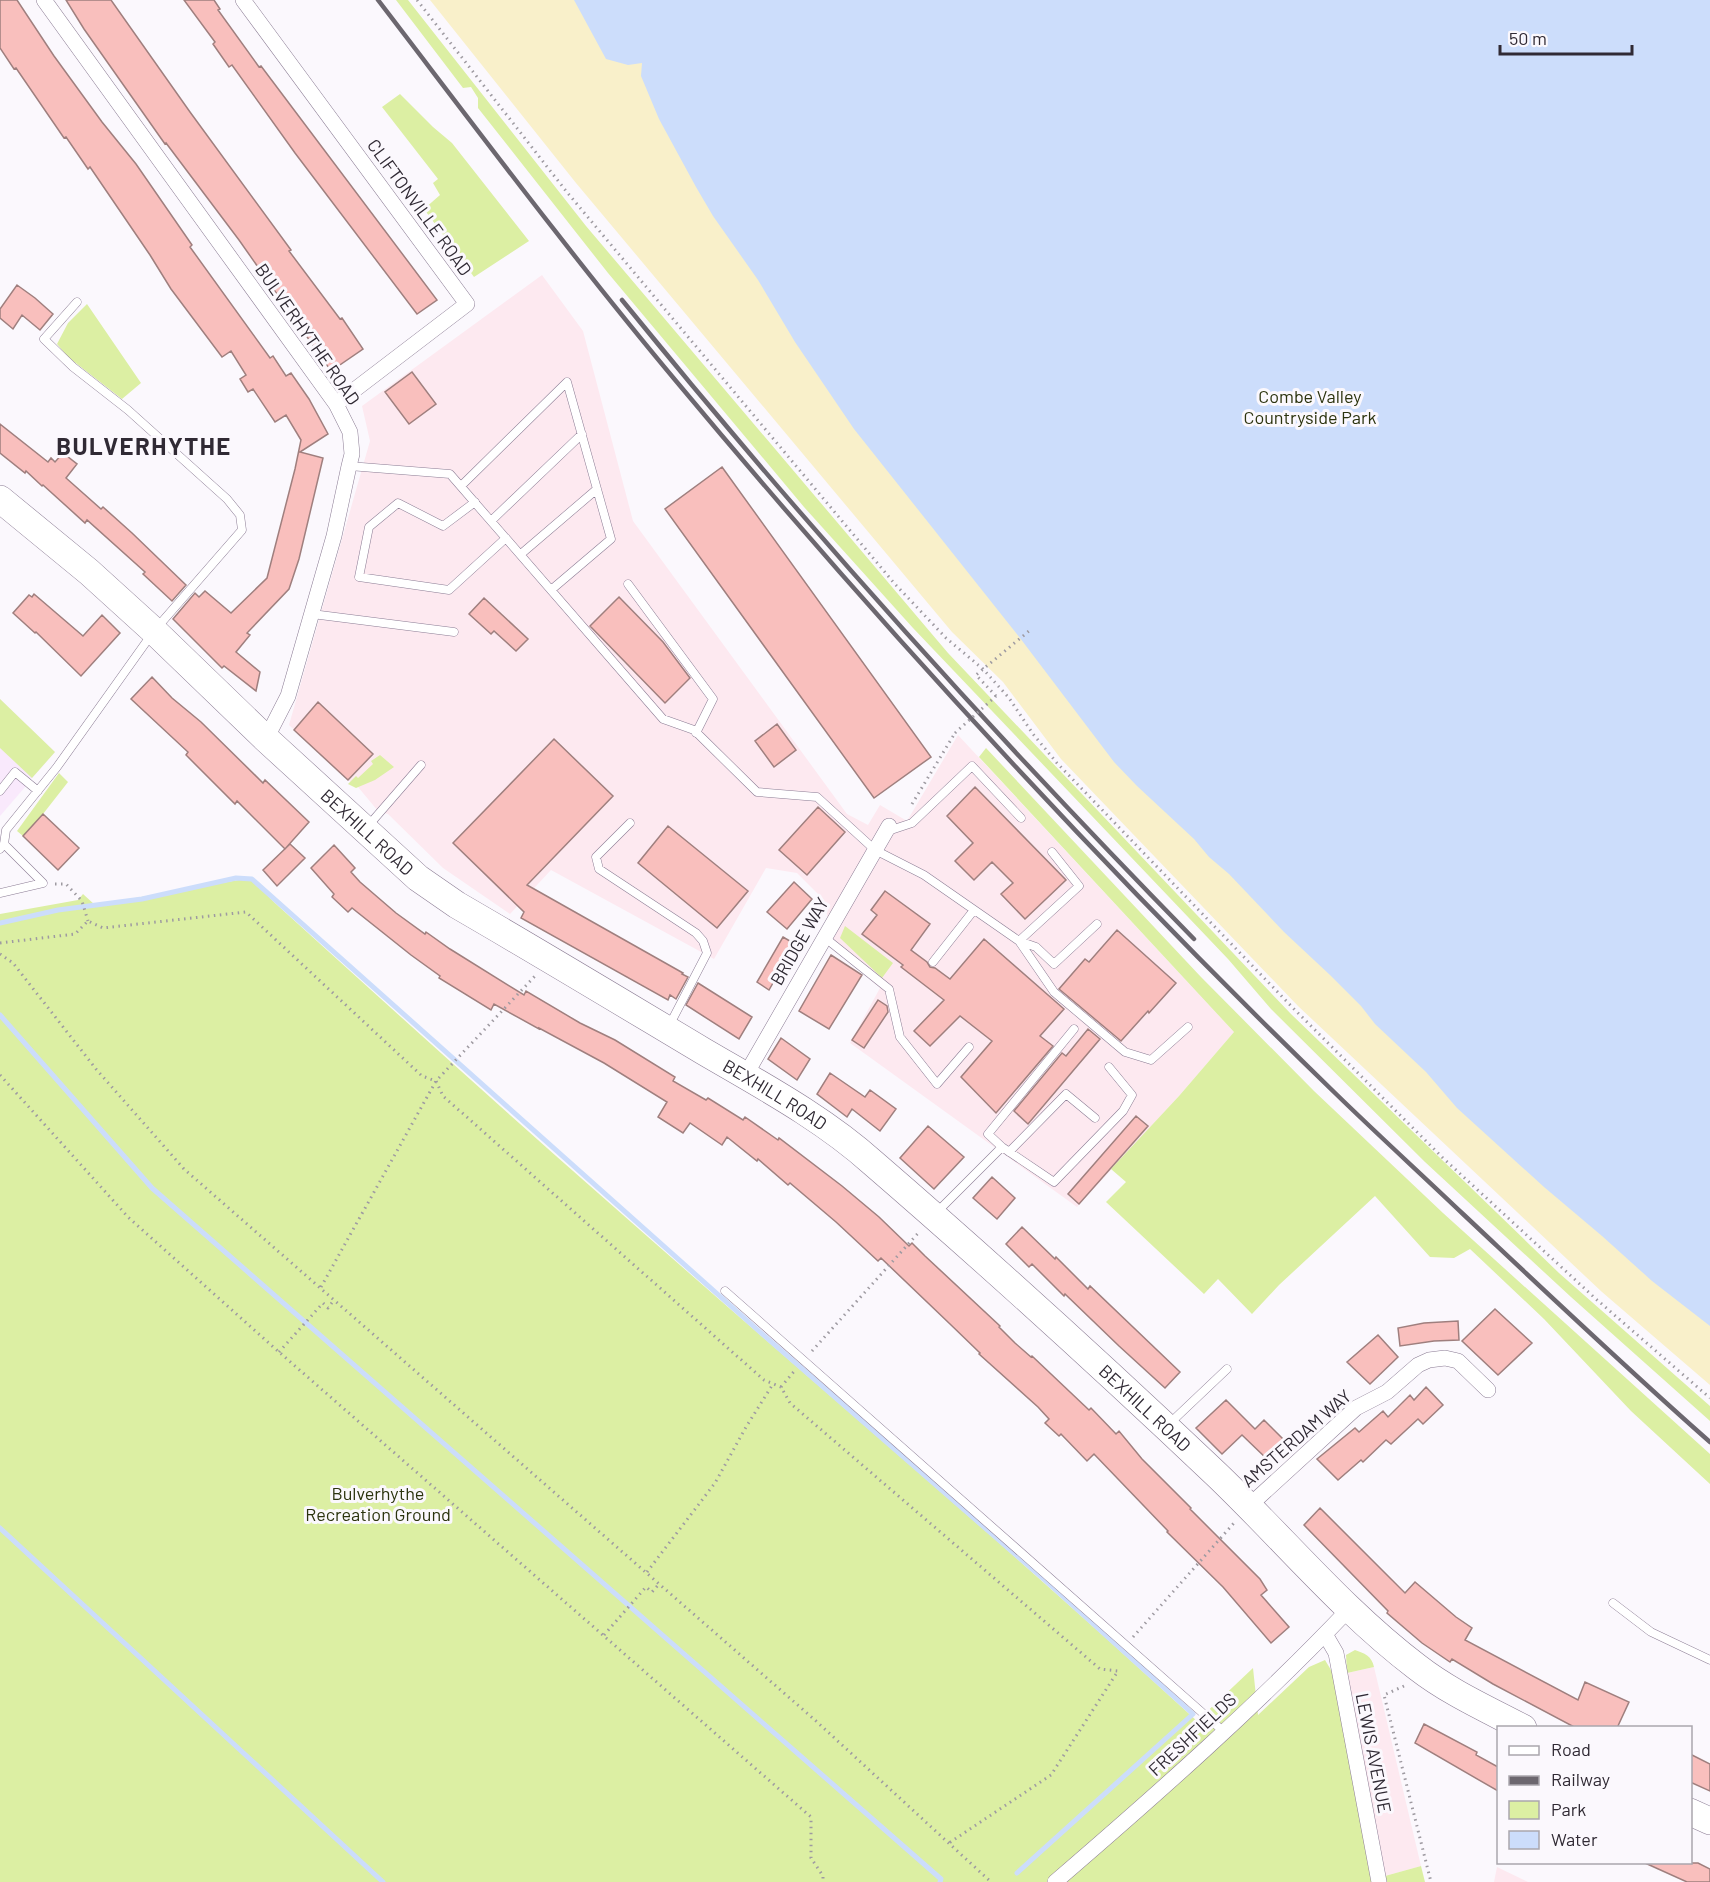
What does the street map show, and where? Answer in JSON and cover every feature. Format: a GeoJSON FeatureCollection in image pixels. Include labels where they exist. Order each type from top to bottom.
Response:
{"type":"FeatureCollection","features":[{"type":"Feature","properties":{"kind":"highway","name":"BEXHILL ROAD"},"geometry":{"type":"LineString","coordinates":[[0,499],[89,572],[418,878],[822,1124],[870,1160],[1107,1371],[1249,1506],[1350,1608],[1416,1666],[1443,1686],[1519,1726]]}},
{"type":"Feature","properties":{"kind":"highway"},"geometry":{"type":"LineString","coordinates":[[1692,1813],[1710,1821]]}},
{"type":"Feature","properties":{"kind":"street","name":"BULVERHYTHE ROAD"},"geometry":{"type":"LineString","coordinates":[[44,0],[336,404],[350,432],[352,454],[334,536],[288,696],[266,739]]}},
{"type":"Feature","properties":{"kind":"street","name":"CLIFTONVILLE ROAD"},"geometry":{"type":"LineString","coordinates":[[243,0],[467,304],[336,404]]}},
{"type":"Feature","properties":{"kind":"street","name":"BRIDGE WAY"},"geometry":{"type":"LineString","coordinates":[[745,1076],[887,830]]}},
{"type":"Feature","properties":{"kind":"street","name":"AMSTERDAM WAY"},"geometry":{"type":"LineString","coordinates":[[1249,1506],[1356,1408],[1379,1397],[1419,1365],[1429,1360],[1445,1358],[1458,1361],[1488,1390]]}},
{"type":"Feature","properties":{"kind":"street","name":"FRESHFIELDS"},"geometry":{"type":"LineString","coordinates":[[1054,1882],[1139,1810],[1350,1608]]}},
{"type":"Feature","properties":{"kind":"street","name":"LEWIS AVENUE"},"geometry":{"type":"LineString","coordinates":[[1325,1634],[1336,1653],[1379,1882]]}},
{"type":"Feature","properties":{"kind":"lane"},"geometry":{"type":"LineString","coordinates":[[43,884],[2,846],[6,830],[38,791],[154,631],[242,530],[240,515],[227,499],[128,410],[73,367],[44,339],[77,302]]}},
{"type":"Feature","properties":{"kind":"lane"},"geometry":{"type":"LineString","coordinates":[[461,486],[567,382],[611,539],[552,590]]}},
{"type":"Feature","properties":{"kind":"lane"},"geometry":{"type":"LineString","coordinates":[[491,520],[582,434]]}},
{"type":"Feature","properties":{"kind":"lane"},"geometry":{"type":"LineString","coordinates":[[349,466],[450,474],[663,719],[693,730],[758,792],[817,797],[874,850],[924,875],[1019,941],[1036,947],[1054,963],[1097,924]]}},
{"type":"Feature","properties":{"kind":"lane"},"geometry":{"type":"LineString","coordinates":[[520,555],[597,489]]}},
{"type":"Feature","properties":{"kind":"lane"},"geometry":{"type":"LineString","coordinates":[[475,502],[443,526],[398,503],[369,527],[359,577],[449,590],[506,538]]}},
{"type":"Feature","properties":{"kind":"lane"},"geometry":{"type":"LineString","coordinates":[[628,584],[713,699],[696,733]]}},
{"type":"Feature","properties":{"kind":"lane"},"geometry":{"type":"LineString","coordinates":[[312,615],[454,632]]}},
{"type":"Feature","properties":{"kind":"lane"},"geometry":{"type":"LineString","coordinates":[[365,830],[421,765]]}},
{"type":"Feature","properties":{"kind":"lane"},"geometry":{"type":"LineString","coordinates":[[887,830],[912,823],[972,766],[1021,818]]}},
{"type":"Feature","properties":{"kind":"lane"},"geometry":{"type":"LineString","coordinates":[[0,791],[15,772],[38,791]]}},
{"type":"Feature","properties":{"kind":"lane"},"geometry":{"type":"LineString","coordinates":[[630,823],[596,857],[599,869],[696,933],[703,941],[707,953],[667,1030]]}},
{"type":"Feature","properties":{"kind":"lane"},"geometry":{"type":"LineString","coordinates":[[1019,941],[1079,886],[1052,852]]}},
{"type":"Feature","properties":{"kind":"lane"},"geometry":{"type":"LineString","coordinates":[[0,893],[43,884]]}},
{"type":"Feature","properties":{"kind":"lane"},"geometry":{"type":"LineString","coordinates":[[933,962],[974,910]]}},
{"type":"Feature","properties":{"kind":"lane"},"geometry":{"type":"LineString","coordinates":[[824,937],[889,989],[900,1038],[937,1084],[969,1047]]}},
{"type":"Feature","properties":{"kind":"lane"},"geometry":{"type":"LineString","coordinates":[[1019,941],[1054,992],[1125,1052],[1152,1060],[1188,1026]]}},
{"type":"Feature","properties":{"kind":"lane"},"geometry":{"type":"LineString","coordinates":[[1074,1029],[988,1134],[1002,1147],[1053,1182],[1123,1112],[1132,1095],[1109,1067]]}},
{"type":"Feature","properties":{"kind":"lane"},"geometry":{"type":"LineString","coordinates":[[1010,1152],[1066,1094],[1095,1118]]}},
{"type":"Feature","properties":{"kind":"lane"},"geometry":{"type":"LineString","coordinates":[[933,1216],[1002,1147]]}},
{"type":"Feature","properties":{"kind":"lane"},"geometry":{"type":"LineString","coordinates":[[725,1291],[802,1362],[1224,1731]]}},
{"type":"Feature","properties":{"kind":"lane"},"geometry":{"type":"LineString","coordinates":[[1166,1427],[1227,1369]]}},
{"type":"Feature","properties":{"kind":"lane"},"geometry":{"type":"LineString","coordinates":[[1613,1603],[1651,1632],[1710,1660]]}},
{"type":"Feature","properties":{"kind":"path"},"geometry":{"type":"LineString","coordinates":[[417,0],[566,191],[894,583],[946,638],[983,669],[1009,698],[1033,734],[1057,763],[1295,1010],[1435,1150],[1596,1299],[1710,1398]]}},
{"type":"Feature","properties":{"kind":"path"},"geometry":{"type":"LineString","coordinates":[[920,791],[955,733],[996,696],[976,675],[1029,631]]}},
{"type":"Feature","properties":{"kind":"path"},"geometry":{"type":"LineString","coordinates":[[43,884],[66,884],[82,901],[87,921]]}},
{"type":"Feature","properties":{"kind":"path"},"geometry":{"type":"LineString","coordinates":[[87,921],[103,928],[246,912],[422,1076],[436,1081],[443,1096],[764,1380],[781,1387],[790,1403],[1100,1670],[1118,1671],[1051,1775],[949,1843]]}},
{"type":"Feature","properties":{"kind":"path"},"geometry":{"type":"LineString","coordinates":[[0,943],[75,934],[87,921]]}},
{"type":"Feature","properties":{"kind":"path"},"geometry":{"type":"LineString","coordinates":[[0,954],[13,963],[96,1069],[184,1168],[816,1721],[991,1882]]}},
{"type":"Feature","properties":{"kind":"path"},"geometry":{"type":"LineString","coordinates":[[321,1287],[436,1081],[551,960]]}},
{"type":"Feature","properties":{"kind":"path"},"geometry":{"type":"LineString","coordinates":[[0,1075],[128,1217],[811,1817],[811,1858],[823,1876],[823,1882]]}},
{"type":"Feature","properties":{"kind":"path"},"geometry":{"type":"LineString","coordinates":[[781,1387],[933,1216]]}},
{"type":"Feature","properties":{"kind":"path"},"geometry":{"type":"LineString","coordinates":[[279,1352],[323,1303],[328,1308],[334,1300]]}},
{"type":"Feature","properties":{"kind":"path"},"geometry":{"type":"LineString","coordinates":[[646,1572],[714,1484],[773,1384]]}},
{"type":"Feature","properties":{"kind":"path"},"geometry":{"type":"LineString","coordinates":[[1126,1645],[1249,1506]]}},
{"type":"Feature","properties":{"kind":"path"},"geometry":{"type":"LineString","coordinates":[[604,1635],[646,1587],[652,1592],[659,1584]]}},
{"type":"Feature","properties":{"kind":"path"},"geometry":{"type":"LineString","coordinates":[[1416,1666],[1404,1686],[1384,1695],[1431,1882]]}},
{"type":"Feature","properties":{"kind":"shaded area"},"geometry":{"type":"Polygon","coordinates":[[[542,275],[583,331],[633,521],[847,814],[868,825],[880,805],[907,821],[958,735],[1234,1032],[1077,1207],[850,1043],[880,988],[834,949],[824,900],[797,873],[766,868],[714,959],[551,870],[510,914],[443,868],[388,814],[378,811],[358,787],[289,725],[370,441],[362,406],[542,275]]]}},
{"type":"Feature","properties":{"kind":"shaded area"},"geometry":{"type":"Polygon","coordinates":[[[0,699],[55,752],[32,778],[26,781],[25,787],[0,816],[0,699]]]}},
{"type":"Feature","properties":{"kind":"shaded area"},"geometry":{"type":"Polygon","coordinates":[[[1374,1667],[1421,1866],[1385,1876],[1347,1673],[1374,1667]]]}},
{"type":"Feature","properties":{"kind":"shaded area"},"geometry":{"type":"Polygon","coordinates":[[[1497,1867],[1528,1882],[1494,1882],[1497,1867]]]}},
{"type":"Feature","properties":{"kind":"green space"},"geometry":{"type":"Polygon","coordinates":[[[396,0],[408,0],[586,226],[948,653],[1291,1014],[1559,1273],[1710,1406],[1710,1421],[1425,1162],[1271,1009],[1228,959],[913,628],[804,507],[608,273],[478,108],[478,98],[471,87],[463,88],[396,0]]]}},
{"type":"Feature","properties":{"kind":"green space"},"geometry":{"type":"Polygon","coordinates":[[[400,94],[452,143],[529,241],[474,277],[424,209],[440,195],[433,183],[438,179],[382,107],[400,94]]]}},
{"type":"Feature","properties":{"kind":"green space"},"geometry":{"type":"Polygon","coordinates":[[[87,304],[141,383],[122,399],[68,357],[57,344],[68,323],[87,304]]]}},
{"type":"Feature","properties":{"kind":"green space"},"geometry":{"type":"Polygon","coordinates":[[[0,699],[55,752],[32,778],[0,748],[0,699]]]}},
{"type":"Feature","properties":{"kind":"green space"},"geometry":{"type":"Polygon","coordinates":[[[986,748],[1201,977],[1314,1091],[1443,1213],[1710,1454],[1710,1484],[1631,1411],[1544,1319],[1470,1249],[1454,1258],[1430,1257],[1375,1196],[1279,1285],[1252,1314],[1218,1279],[1204,1294],[1106,1202],[1126,1182],[1111,1169],[1179,1096],[1234,1032],[979,757],[986,748]]]}},
{"type":"Feature","properties":{"kind":"green space"},"geometry":{"type":"Polygon","coordinates":[[[380,755],[394,767],[375,780],[356,788],[348,784],[356,776],[358,778],[373,764],[371,761],[380,755]]]}},
{"type":"Feature","properties":{"kind":"green space"},"geometry":{"type":"Polygon","coordinates":[[[59,773],[68,782],[23,836],[17,831],[59,773]]]}},
{"type":"Feature","properties":{"kind":"green space","name":"Bulverhythe Recreation Ground"},"geometry":{"type":"Polygon","coordinates":[[[250,878],[517,1121],[974,1521],[1197,1721],[1253,1668],[1258,1715],[1309,1667],[1325,1660],[1334,1675],[1372,1882],[0,1882],[0,914],[78,900],[83,894],[95,905],[250,878]]]}},
{"type":"Feature","properties":{"kind":"green space"},"geometry":{"type":"Polygon","coordinates":[[[845,926],[893,963],[882,978],[840,938],[845,926]]]}},
{"type":"Feature","properties":{"kind":"green space"},"geometry":{"type":"Polygon","coordinates":[[[1355,1650],[1369,1658],[1374,1667],[1347,1673],[1346,1655],[1355,1650]]]}},
{"type":"Feature","properties":{"kind":"green space"},"geometry":{"type":"Polygon","coordinates":[[[1421,1866],[1425,1882],[1387,1882],[1385,1876],[1421,1866]]]}},
{"type":"Feature","properties":{"kind":"sand","name":"Combe Valley Countryside Park"},"geometry":{"type":"Polygon","coordinates":[[[430,0],[994,0],[1710,699],[1710,1385],[1602,1292],[1298,1006],[1061,759],[1003,682],[952,632],[576,183],[430,0]]]}},
{"type":"Feature","properties":{"kind":"water","name":"Combe Valley Countryside Park"},"geometry":{"type":"Polygon","coordinates":[[[574,0],[1710,0],[1710,1326],[1652,1281],[1457,1108],[1426,1072],[1375,1024],[1361,1006],[1114,762],[1020,638],[854,429],[795,342],[758,280],[713,216],[696,187],[659,119],[641,76],[642,63],[628,65],[606,59],[574,0]]]}},
{"type":"Feature","properties":{"kind":"building"},"geometry":{"type":"Polygon","coordinates":[[[0,0],[17,0],[54,56],[136,164],[192,245],[190,247],[270,358],[273,356],[286,376],[291,373],[309,399],[328,434],[300,452],[323,458],[299,559],[289,589],[247,633],[250,635],[236,652],[260,672],[256,691],[224,666],[222,668],[173,619],[195,593],[199,597],[205,591],[231,613],[267,578],[301,440],[286,415],[275,422],[253,389],[248,392],[240,379],[246,375],[231,351],[222,357],[171,289],[90,167],[88,169],[16,68],[14,69],[0,48],[0,0]]]}},
{"type":"Feature","properties":{"kind":"building"},"geometry":{"type":"Polygon","coordinates":[[[66,0],[111,0],[291,250],[289,251],[340,319],[342,318],[363,349],[331,371],[239,240],[165,144],[66,0]]]}},
{"type":"Feature","properties":{"kind":"building"},"geometry":{"type":"Polygon","coordinates":[[[184,0],[214,0],[220,9],[218,10],[259,67],[261,66],[437,300],[417,314],[295,153],[232,65],[229,67],[213,44],[215,42],[184,0]]]}},
{"type":"Feature","properties":{"kind":"building"},"geometry":{"type":"Polygon","coordinates":[[[17,285],[53,314],[40,330],[22,315],[13,329],[0,318],[0,309],[17,285]]]}},
{"type":"Feature","properties":{"kind":"building"},"geometry":{"type":"Polygon","coordinates":[[[412,372],[436,404],[409,424],[385,392],[412,372]]]}},
{"type":"Feature","properties":{"kind":"building"},"geometry":{"type":"Polygon","coordinates":[[[0,424],[48,462],[51,458],[55,462],[63,453],[77,464],[66,478],[101,509],[103,507],[186,585],[172,601],[143,574],[145,572],[87,520],[85,523],[26,471],[25,473],[0,453],[0,424]]]}},
{"type":"Feature","properties":{"kind":"building"},"geometry":{"type":"Polygon","coordinates":[[[722,467],[931,757],[874,798],[665,509],[722,467]]]}},
{"type":"Feature","properties":{"kind":"building"},"geometry":{"type":"Polygon","coordinates":[[[34,594],[83,636],[102,615],[120,633],[81,676],[13,613],[29,595],[32,597],[34,594]]]}},
{"type":"Feature","properties":{"kind":"building"},"geometry":{"type":"Polygon","coordinates":[[[619,597],[663,642],[690,678],[665,703],[590,626],[619,597]]]}},
{"type":"Feature","properties":{"kind":"building"},"geometry":{"type":"Polygon","coordinates":[[[484,598],[528,639],[516,651],[494,631],[491,634],[469,614],[484,598]]]}},
{"type":"Feature","properties":{"kind":"building"},"geometry":{"type":"Polygon","coordinates":[[[152,677],[263,783],[265,780],[309,822],[285,849],[237,801],[235,804],[186,755],[188,752],[131,699],[152,677]]]}},
{"type":"Feature","properties":{"kind":"building"},"geometry":{"type":"Polygon","coordinates":[[[318,702],[373,754],[348,780],[294,730],[318,702]]]}},
{"type":"Feature","properties":{"kind":"building"},"geometry":{"type":"Polygon","coordinates":[[[777,724],[796,750],[774,767],[755,741],[777,724]]]}},
{"type":"Feature","properties":{"kind":"building"},"geometry":{"type":"Polygon","coordinates":[[[554,739],[613,796],[527,885],[683,973],[688,977],[676,999],[670,995],[668,1000],[521,918],[524,912],[453,843],[554,739]]]}},
{"type":"Feature","properties":{"kind":"building"},"geometry":{"type":"Polygon","coordinates":[[[975,787],[1066,880],[1025,919],[1001,894],[1013,883],[992,862],[974,880],[955,861],[973,843],[947,816],[975,787]]]}},
{"type":"Feature","properties":{"kind":"building"},"geometry":{"type":"Polygon","coordinates":[[[818,807],[845,832],[807,875],[779,850],[818,807]]]}},
{"type":"Feature","properties":{"kind":"building"},"geometry":{"type":"Polygon","coordinates":[[[43,814],[79,848],[58,870],[23,836],[43,814]]]}},
{"type":"Feature","properties":{"kind":"building"},"geometry":{"type":"Polygon","coordinates":[[[668,826],[748,891],[717,928],[638,863],[668,826]]]}},
{"type":"Feature","properties":{"kind":"building"},"geometry":{"type":"Polygon","coordinates":[[[290,844],[305,858],[277,886],[263,870],[290,844]]]}},
{"type":"Feature","properties":{"kind":"building"},"geometry":{"type":"Polygon","coordinates":[[[334,845],[355,868],[351,872],[360,882],[425,934],[426,932],[524,995],[526,991],[580,1023],[615,1040],[675,1077],[673,1081],[706,1100],[708,1098],[743,1120],[745,1117],[778,1140],[779,1138],[842,1186],[909,1246],[912,1243],[1015,1343],[1089,1410],[1091,1408],[1116,1434],[1119,1431],[1142,1459],[1260,1579],[1267,1590],[1261,1595],[1289,1627],[1271,1643],[1223,1587],[1167,1532],[1094,1454],[1087,1461],[1061,1434],[1059,1436],[1045,1423],[1049,1419],[1038,1407],[979,1354],[881,1258],[878,1261],[790,1183],[788,1185],[758,1159],[757,1161],[727,1137],[722,1145],[690,1123],[683,1133],[658,1117],[667,1102],[604,1063],[494,1004],[491,1010],[439,978],[440,976],[352,908],[348,912],[332,897],[334,894],[311,868],[334,845]]]}},
{"type":"Feature","properties":{"kind":"building"},"geometry":{"type":"Polygon","coordinates":[[[794,882],[812,899],[787,929],[767,912],[794,882]]]}},
{"type":"Feature","properties":{"kind":"building"},"geometry":{"type":"Polygon","coordinates":[[[885,891],[930,924],[911,950],[930,967],[950,979],[984,939],[1064,1009],[1040,1036],[1053,1046],[996,1113],[961,1077],[992,1041],[960,1016],[930,1046],[914,1031],[944,1000],[862,934],[877,915],[871,910],[885,891]]]}},
{"type":"Feature","properties":{"kind":"building"},"geometry":{"type":"Polygon","coordinates":[[[1117,930],[1176,983],[1121,1041],[1059,989],[1085,959],[1089,962],[1117,930]]]}},
{"type":"Feature","properties":{"kind":"building"},"geometry":{"type":"Polygon","coordinates":[[[783,937],[795,944],[769,990],[757,982],[783,937]]]}},
{"type":"Feature","properties":{"kind":"building"},"geometry":{"type":"Polygon","coordinates":[[[831,955],[862,975],[829,1029],[799,1011],[831,955]]]}},
{"type":"Feature","properties":{"kind":"building"},"geometry":{"type":"Polygon","coordinates":[[[698,983],[752,1017],[739,1039],[686,1005],[698,983]]]}},
{"type":"Feature","properties":{"kind":"building"},"geometry":{"type":"Polygon","coordinates":[[[878,1000],[887,1006],[888,1012],[864,1048],[852,1040],[878,1000]]]}},
{"type":"Feature","properties":{"kind":"building"},"geometry":{"type":"Polygon","coordinates":[[[1088,1029],[1100,1039],[1028,1124],[1014,1111],[1062,1053],[1066,1056],[1088,1029]]]}},
{"type":"Feature","properties":{"kind":"building"},"geometry":{"type":"Polygon","coordinates":[[[781,1038],[810,1059],[797,1080],[768,1059],[781,1038]]]}},
{"type":"Feature","properties":{"kind":"building"},"geometry":{"type":"Polygon","coordinates":[[[830,1073],[865,1097],[870,1090],[896,1109],[880,1131],[852,1109],[847,1117],[817,1094],[830,1073]]]}},
{"type":"Feature","properties":{"kind":"building"},"geometry":{"type":"Polygon","coordinates":[[[1136,1116],[1148,1126],[1079,1204],[1068,1194],[1136,1116]]]}},
{"type":"Feature","properties":{"kind":"building"},"geometry":{"type":"Polygon","coordinates":[[[928,1126],[964,1157],[934,1189],[900,1158],[928,1126]]]}},
{"type":"Feature","properties":{"kind":"building"},"geometry":{"type":"Polygon","coordinates":[[[992,1177],[1015,1198],[997,1219],[973,1198],[992,1177]]]}},
{"type":"Feature","properties":{"kind":"building"},"geometry":{"type":"Polygon","coordinates":[[[1022,1227],[1088,1289],[1090,1286],[1180,1372],[1165,1388],[1032,1264],[1029,1267],[1006,1244],[1022,1227]]]}},
{"type":"Feature","properties":{"kind":"building"},"geometry":{"type":"Polygon","coordinates":[[[1495,1309],[1532,1343],[1498,1375],[1462,1341],[1495,1309]]]}},
{"type":"Feature","properties":{"kind":"building"},"geometry":{"type":"Polygon","coordinates":[[[1458,1321],[1459,1340],[1400,1346],[1398,1328],[1424,1323],[1458,1321]]]}},
{"type":"Feature","properties":{"kind":"building"},"geometry":{"type":"Polygon","coordinates":[[[1378,1335],[1398,1357],[1370,1384],[1347,1362],[1378,1335]]]}},
{"type":"Feature","properties":{"kind":"building"},"geometry":{"type":"Polygon","coordinates":[[[1426,1387],[1443,1405],[1423,1424],[1418,1419],[1391,1444],[1386,1440],[1363,1462],[1361,1460],[1338,1480],[1317,1459],[1355,1428],[1359,1432],[1383,1411],[1388,1417],[1410,1395],[1414,1400],[1426,1387]]]}},
{"type":"Feature","properties":{"kind":"building"},"geometry":{"type":"Polygon","coordinates":[[[1226,1400],[1255,1429],[1264,1420],[1287,1443],[1268,1460],[1242,1435],[1222,1454],[1196,1428],[1226,1400]]]}},
{"type":"Feature","properties":{"kind":"building"},"geometry":{"type":"Polygon","coordinates":[[[1320,1508],[1405,1593],[1415,1582],[1472,1628],[1465,1640],[1578,1700],[1585,1682],[1629,1702],[1618,1726],[1572,1726],[1493,1684],[1452,1659],[1450,1662],[1422,1643],[1387,1613],[1388,1611],[1304,1525],[1320,1508]]]}},
{"type":"Feature","properties":{"kind":"building"},"geometry":{"type":"Polygon","coordinates":[[[1424,1724],[1477,1752],[1476,1755],[1497,1766],[1497,1790],[1415,1743],[1424,1724]]]}},
{"type":"Feature","properties":{"kind":"building"},"geometry":{"type":"Polygon","coordinates":[[[1692,1755],[1710,1764],[1710,1791],[1692,1783],[1692,1755]]]}},
{"type":"Feature","properties":{"kind":"building"},"geometry":{"type":"Polygon","coordinates":[[[1698,1863],[1710,1869],[1710,1882],[1687,1882],[1647,1864],[1698,1863]]]}},
{"type":"Feature","properties":{"kind":"waterway"},"geometry":{"type":"LineString","coordinates":[[0,923],[58,910],[142,899],[236,878],[252,879],[760,1332],[1046,1581],[1193,1714],[1017,1873]]}},
{"type":"Feature","properties":{"kind":"waterway"},"geometry":{"type":"LineString","coordinates":[[0,1015],[152,1188],[941,1879],[940,1882]]}},
{"type":"Feature","properties":{"kind":"waterway"},"geometry":{"type":"LineString","coordinates":[[0,1528],[383,1882]]}},
{"type":"Feature","properties":{"kind":"railway"},"geometry":{"type":"LineString","coordinates":[[378,0],[562,240],[754,474],[914,656],[1078,834],[1334,1092],[1710,1442]]}},
{"type":"Feature","properties":{"kind":"railway"},"geometry":{"type":"LineString","coordinates":[[622,300],[759,465],[900,626],[1119,862],[1194,939]]}},
{"type":"Feature","properties":{"kind":"district","name":"BULVERHYTHE"},"geometry":{"type":"Point","coordinates":[144,445]}}]}
